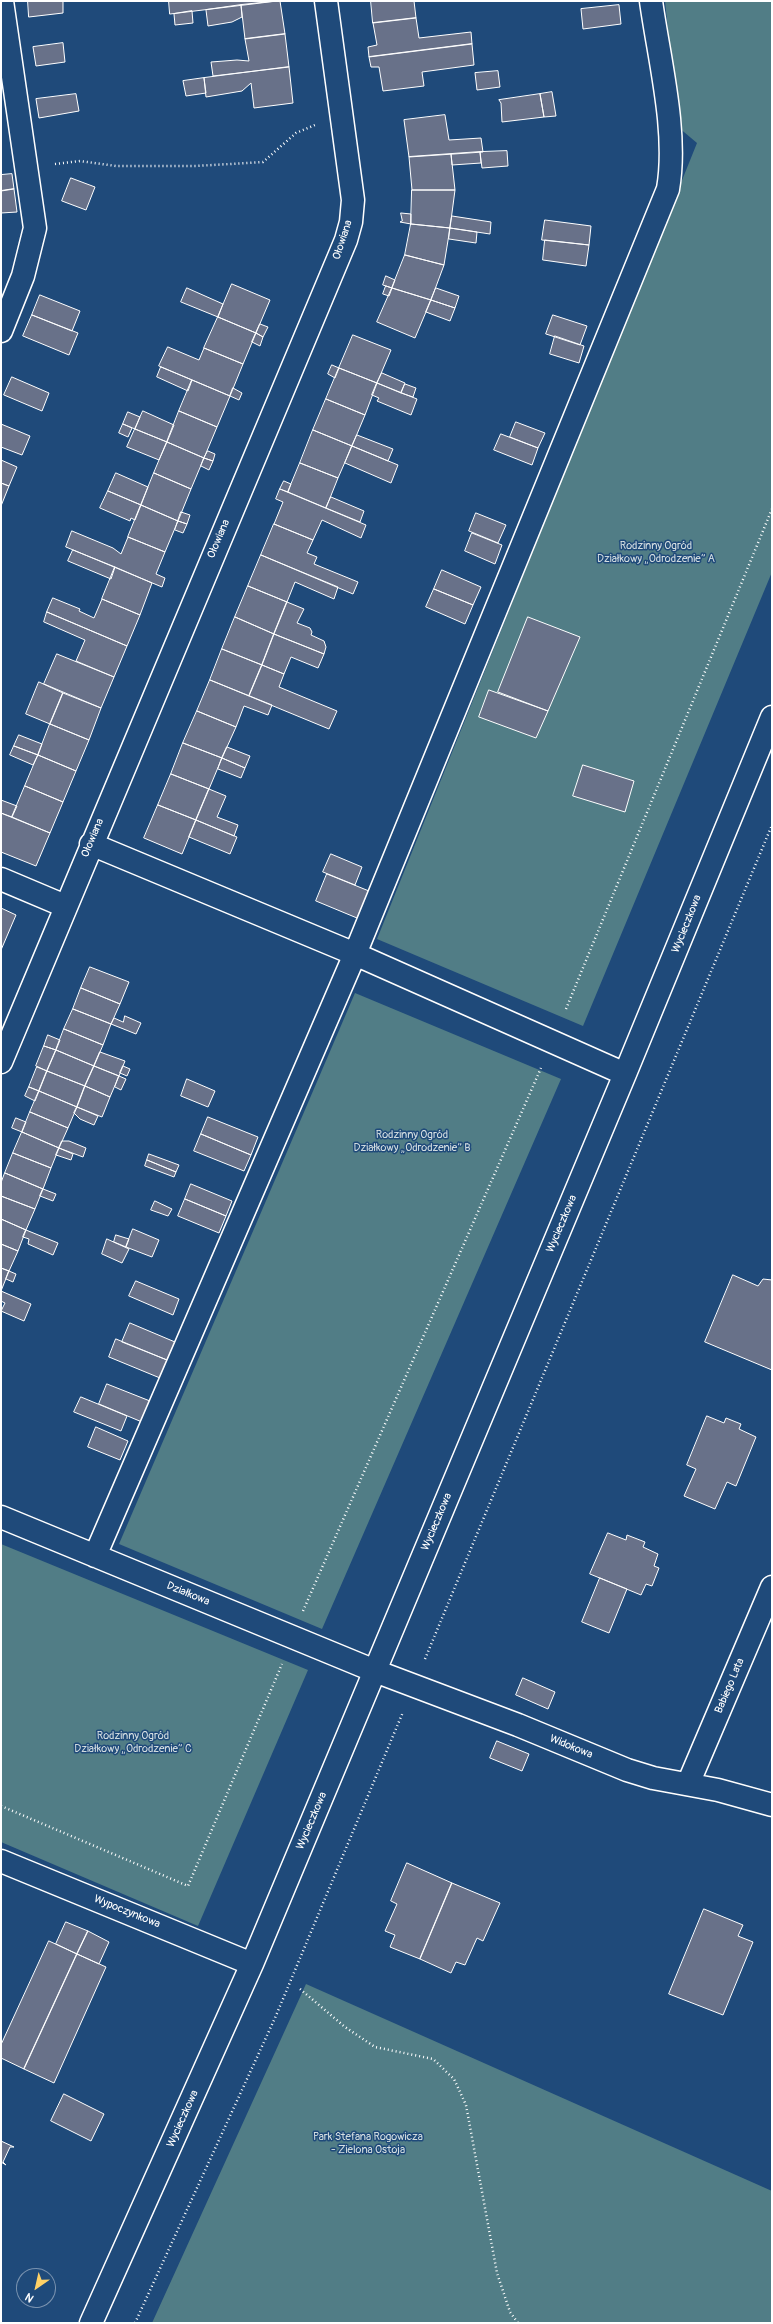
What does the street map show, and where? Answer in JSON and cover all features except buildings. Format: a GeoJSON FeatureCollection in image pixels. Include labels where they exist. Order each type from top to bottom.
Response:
{"type":"FeatureCollection","features":[{"type":"Feature","properties":{"kind":"street"},"geometry":{"type":"LineString","coordinates":[[1,331],[23,276],[35,228],[2,1]]}},
{"type":"Feature","properties":{"kind":"street","name":"Ołowiana"},"geometry":{"type":"LineString","coordinates":[[1,1062],[91,844],[346,240],[351,222],[353,200],[326,1]]}},
{"type":"Feature","properties":{"kind":"street"},"geometry":{"type":"LineString","coordinates":[[95,1556],[355,954],[668,189],[671,169],[670,134],[651,1]]}},
{"type":"Feature","properties":{"kind":"street","name":"Wycieczkowa"},"geometry":{"type":"LineString","coordinates":[[91,2323],[252,1964],[625,1074],[772,717]]}},
{"type":"Feature","properties":{"kind":"street"},"geometry":{"type":"LineString","coordinates":[[91,844],[355,954],[625,1074]]}},
{"type":"Feature","properties":{"kind":"street"},"geometry":{"type":"LineString","coordinates":[[1,879],[65,906]]}},
{"type":"Feature","properties":{"kind":"street","name":"Działkowa"},"geometry":{"type":"LineString","coordinates":[[1,1517],[375,1671]]}},
{"type":"Feature","properties":{"kind":"street","name":"Babiego Lata"},"geometry":{"type":"LineString","coordinates":[[688,1784],[772,1588]]}},
{"type":"Feature","properties":{"kind":"street","name":"Widokowa"},"geometry":{"type":"LineString","coordinates":[[375,1671],[627,1770],[772,1805]]}},
{"type":"Feature","properties":{"kind":"street","name":"Wypoczynkowa"},"geometry":{"type":"LineString","coordinates":[[1,1861],[252,1964]]}},
{"type":"Feature","properties":{"kind":"path"},"geometry":{"type":"LineString","coordinates":[[27,167],[80,161],[124,166],[196,166],[263,162],[296,133],[316,125],[342,122]]}},
{"type":"Feature","properties":{"kind":"path"},"geometry":{"type":"LineString","coordinates":[[566,1009],[772,510]]}},
{"type":"Feature","properties":{"kind":"path"},"geometry":{"type":"LineString","coordinates":[[135,2323],[275,2018],[772,825]]}},
{"type":"Feature","properties":{"kind":"path"},"geometry":{"type":"LineString","coordinates":[[1,1806],[188,1886],[293,1637],[551,1041]]}},
{"type":"Feature","properties":{"kind":"path"},"geometry":{"type":"LineString","coordinates":[[300,1988],[345,2027],[375,2048],[433,2059],[454,2079],[466,2105],[497,2273],[510,2312],[518,2323]]}},
{"type":"Feature","properties":{"kind":"green space","name":"Rodzinny Ogród Działkowy „Odrodzenie” A"},"geometry":{"type":"Polygon","coordinates":[[[665,1],[772,1],[772,572],[583,1026],[377,939],[697,143],[678,127],[665,1]]]}},
{"type":"Feature","properties":{"kind":"green space","name":"Rodzinny Ogród Działkowy „Odrodzenie” B"},"geometry":{"type":"Polygon","coordinates":[[[355,993],[561,1079],[322,1629],[119,1544],[355,993]]]}},
{"type":"Feature","properties":{"kind":"green space","name":"Rodzinny Ogród Działkowy „Odrodzenie” C"},"geometry":{"type":"Polygon","coordinates":[[[1,1544],[308,1670],[198,1926],[1,1842],[1,1544]]]}},
{"type":"Feature","properties":{"kind":"green space","name":"Park Stefana Rogowicza - Zielona Ostoja"},"geometry":{"type":"Polygon","coordinates":[[[306,1984],[772,2191],[772,2323],[152,2323],[306,1984]]]}}]}
